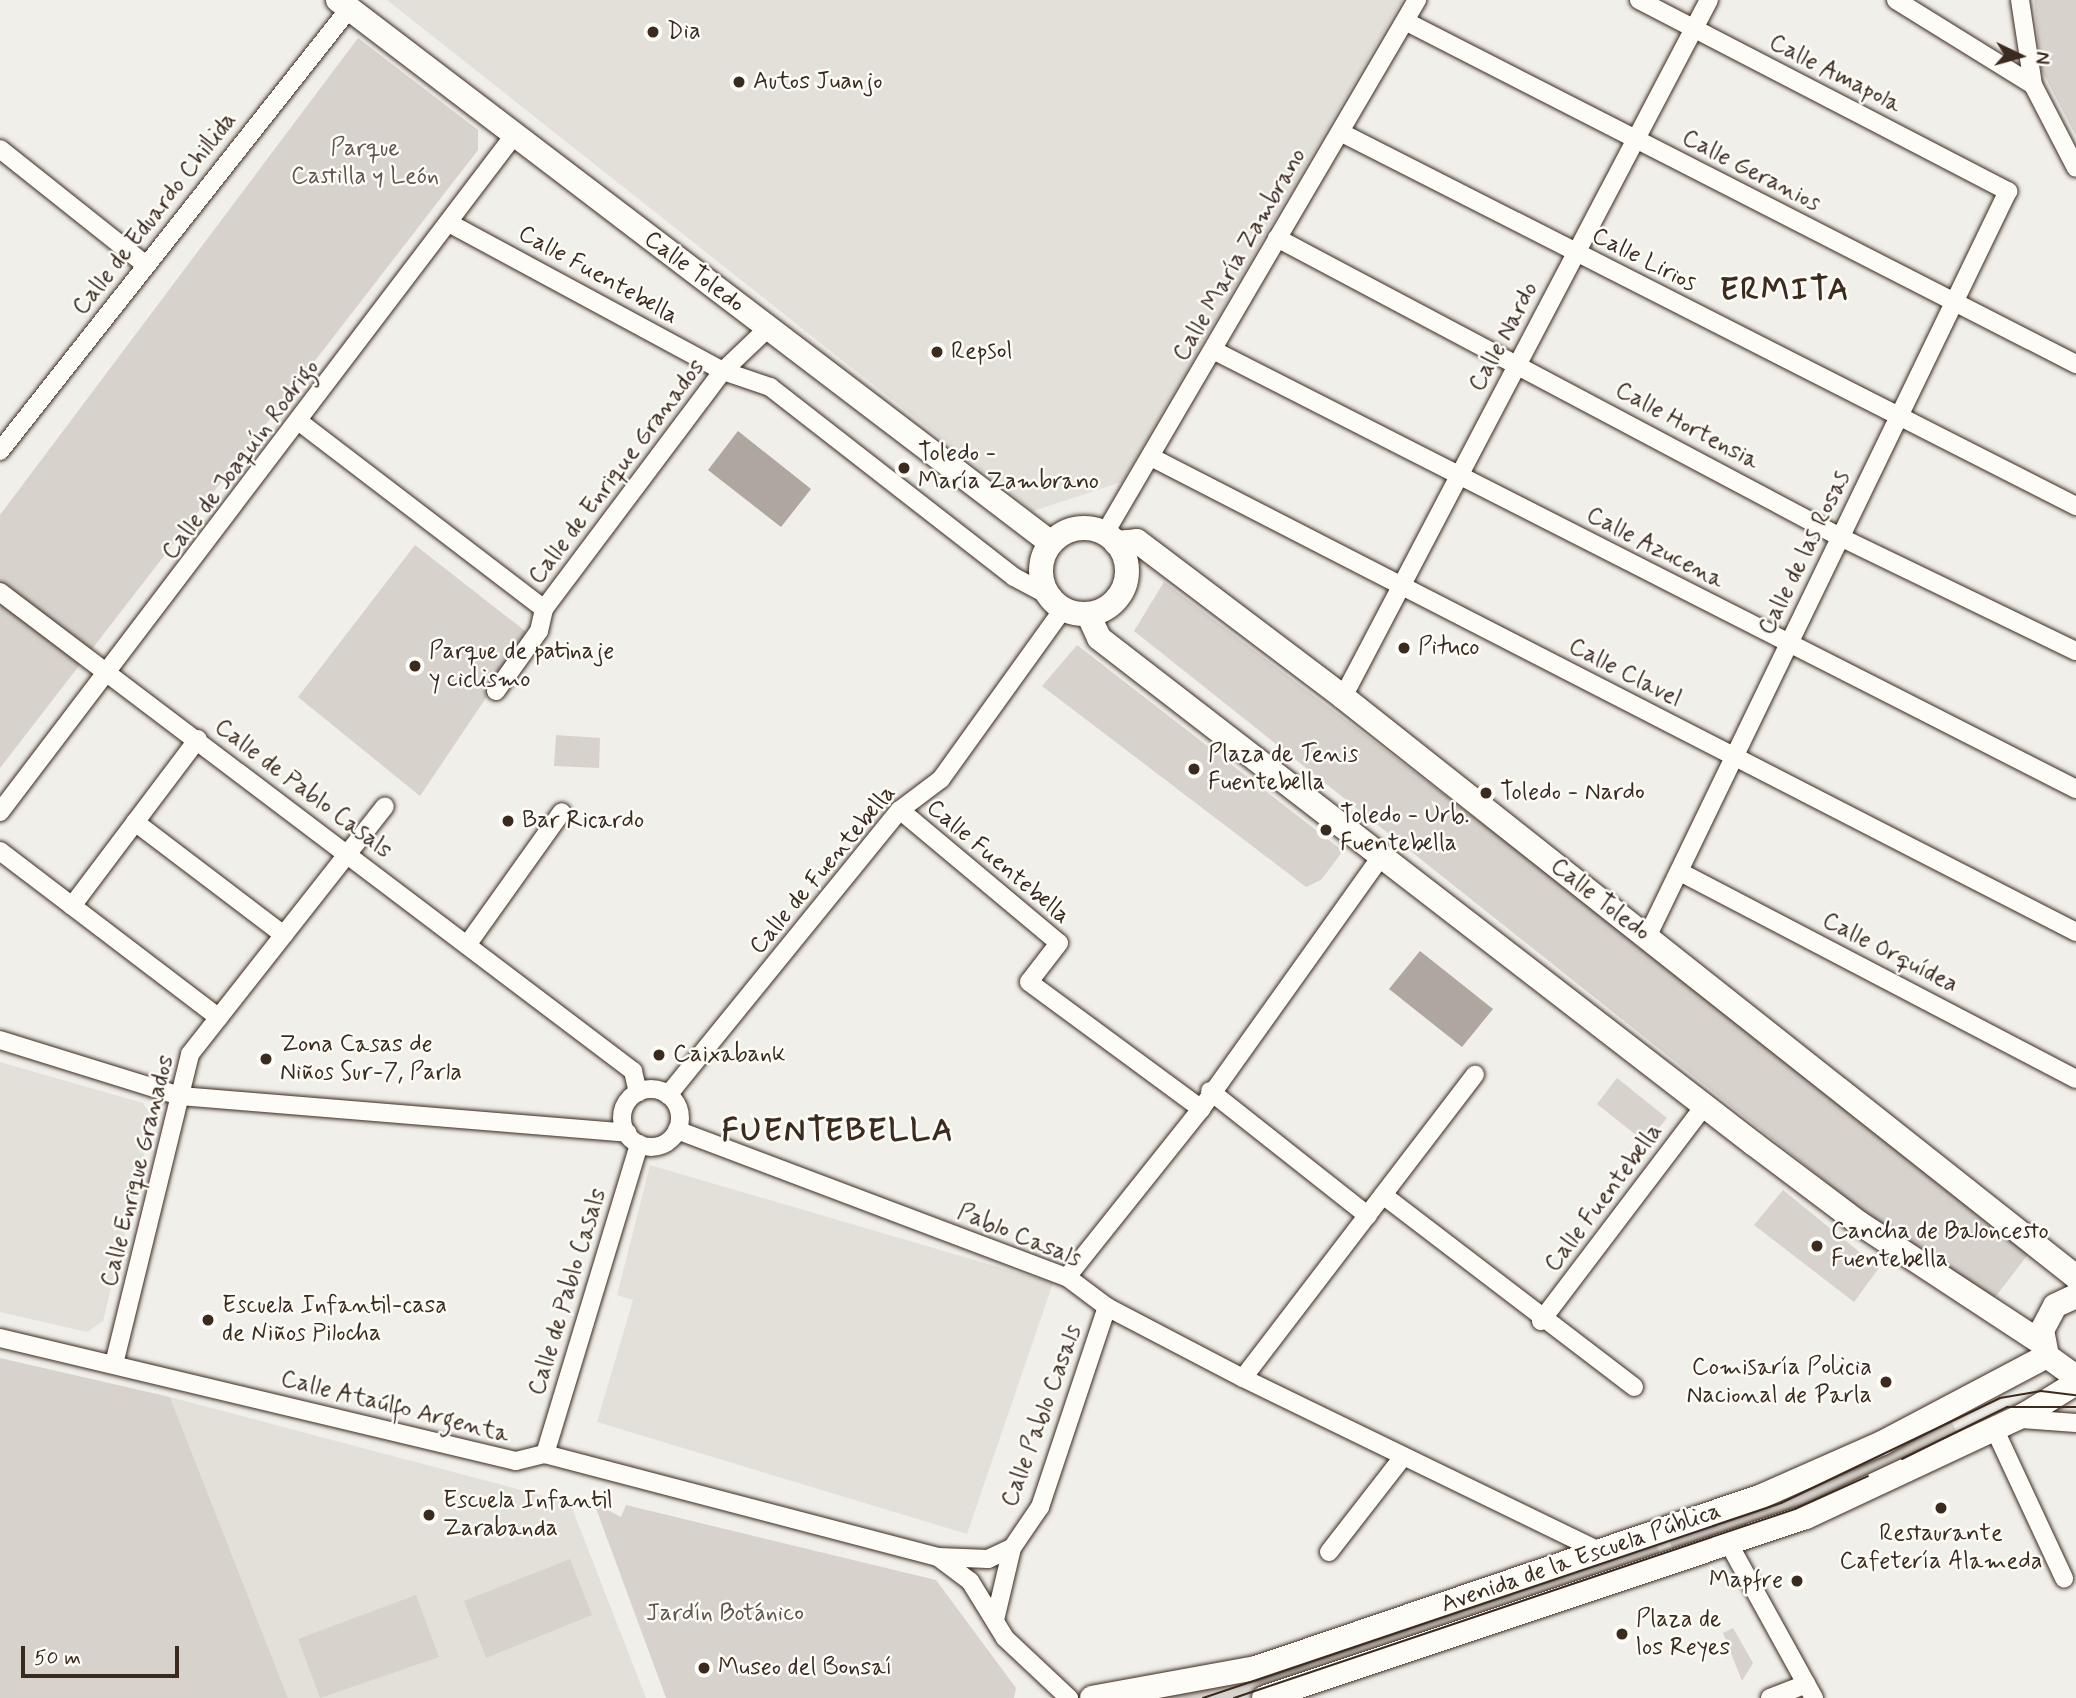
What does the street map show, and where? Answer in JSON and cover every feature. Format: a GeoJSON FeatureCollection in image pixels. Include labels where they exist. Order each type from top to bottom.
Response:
{"type":"FeatureCollection","features":[{"type":"Feature","properties":{"kind":"street","name":"Calle María Zambrano"},"geometry":{"type":"LineString","coordinates":[[1111,538],[1151,457],[1417,0]]}},
{"type":"Feature","properties":{"kind":"street","name":"Calle Amapola"},"geometry":{"type":"LineString","coordinates":[[1639,0],[2008,191]]}},
{"type":"Feature","properties":{"kind":"street","name":"Calle Nardo"},"geometry":{"type":"LineString","coordinates":[[1343,697],[1709,0]]}},
{"type":"Feature","properties":{"kind":"street"},"geometry":{"type":"LineString","coordinates":[[1896,0],[2033,85]]}},
{"type":"Feature","properties":{"kind":"street"},"geometry":{"type":"LineString","coordinates":[[2020,0],[2033,85],[2076,168]]}},
{"type":"Feature","properties":{"kind":"street","name":"Calle Toledo"},"geometry":{"type":"LineString","coordinates":[[348,3],[515,134],[1051,543]]}},
{"type":"Feature","properties":{"kind":"street","name":"Calle de Eduardo Chillida"},"geometry":{"type":"LineString","coordinates":[[0,451],[348,3]]}},
{"type":"Feature","properties":{"kind":"street","name":"Calle Geranios"},"geometry":{"type":"LineString","coordinates":[[1405,21],[2076,364]]}},
{"type":"Feature","properties":{"kind":"street","name":"Calle Lirios"},"geometry":{"type":"LineString","coordinates":[[1340,132],[1898,418],[2076,506]]}},
{"type":"Feature","properties":{"kind":"street","name":"Calle de Joaquín Rodrigo"},"geometry":{"type":"LineString","coordinates":[[0,813],[301,423],[515,134]]}},
{"type":"Feature","properties":{"kind":"street"},"geometry":{"type":"LineString","coordinates":[[0,149],[146,265]]}},
{"type":"Feature","properties":{"kind":"street","name":"Calle de las Rosas"},"geometry":{"type":"LineString","coordinates":[[1647,937],[2008,191]]}},
{"type":"Feature","properties":{"kind":"street","name":"Calle Fuentebella"},"geometry":{"type":"LineString","coordinates":[[449,223],[723,371],[770,387],[1014,577],[1055,602]]}},
{"type":"Feature","properties":{"kind":"street","name":"Calle Hortensia"},"geometry":{"type":"LineString","coordinates":[[1277,238],[1518,363],[1840,537],[2076,651]]}},
{"type":"Feature","properties":{"kind":"street","name":"Calle de Enrique Granados"},"geometry":{"type":"LineString","coordinates":[[496,691],[540,631],[544,609],[723,371],[768,328]]}},
{"type":"Feature","properties":{"kind":"street","name":"Calle Azucena"},"geometry":{"type":"LineString","coordinates":[[1213,350],[2076,789]]}},
{"type":"Feature","properties":{"kind":"street"},"geometry":{"type":"LineString","coordinates":[[301,423],[544,609]]}},
{"type":"Feature","properties":{"kind":"street","name":"Calle Clavel"},"geometry":{"type":"LineString","coordinates":[[1151,457],[2076,932]]}},
{"type":"Feature","properties":{"kind":"street"},"geometry":{"type":"LineString","coordinates":[[1088,614],[1120,595],[1126,559],[1111,538],[1076,528],[1051,543],[1042,559],[1055,602],[1088,614],[1099,638],[1381,857],[1860,1223],[2045,1350],[2076,1377]]}},
{"type":"Feature","properties":{"kind":"street","name":"Calle Toledo"},"geometry":{"type":"LineString","coordinates":[[1111,538],[1137,541],[1343,697],[2076,1277]]}},
{"type":"Feature","properties":{"kind":"street","name":"Calle de Pablo Casals"},"geometry":{"type":"LineString","coordinates":[[0,592],[107,675],[198,739],[633,1071],[638,1092]]}},
{"type":"Feature","properties":{"kind":"street","name":"Calle de Fuentebella"},"geometry":{"type":"LineString","coordinates":[[668,1095],[900,810],[941,779],[1055,602]]}},
{"type":"Feature","properties":{"kind":"street"},"geometry":{"type":"LineString","coordinates":[[72,906],[198,739]]}},
{"type":"Feature","properties":{"kind":"street","name":"Calle Enrique Granados"},"geometry":{"type":"LineString","coordinates":[[114,1364],[190,1054],[385,806]]}},
{"type":"Feature","properties":{"kind":"street","name":"Calle Fuentebella"},"geometry":{"type":"LineString","coordinates":[[900,810],[1059,943],[1029,982],[1201,1110]]}},
{"type":"Feature","properties":{"kind":"street"},"geometry":{"type":"LineString","coordinates":[[467,945],[562,812]]}},
{"type":"Feature","properties":{"kind":"street"},"geometry":{"type":"LineString","coordinates":[[135,822],[284,935]]}},
{"type":"Feature","properties":{"kind":"street"},"geometry":{"type":"LineString","coordinates":[[0,851],[219,1018]]}},
{"type":"Feature","properties":{"kind":"street"},"geometry":{"type":"LineString","coordinates":[[1067,1277],[1201,1110],[1210,1091],[1381,857]]}},
{"type":"Feature","properties":{"kind":"street","name":"Calle Orquídea"},"geometry":{"type":"LineString","coordinates":[[1680,872],[2076,1079]]}},
{"type":"Feature","properties":{"kind":"street"},"geometry":{"type":"LineString","coordinates":[[0,1040],[180,1096],[633,1139],[661,1145],[677,1130],[679,1111],[668,1095],[638,1092],[623,1110],[633,1139]]}},
{"type":"Feature","properties":{"kind":"street"},"geometry":{"type":"LineString","coordinates":[[1243,1378],[1475,1075]]}},
{"type":"Feature","properties":{"kind":"street"},"geometry":{"type":"LineString","coordinates":[[1210,1091],[1368,1216]]}},
{"type":"Feature","properties":{"kind":"street","name":"Calle Fuentebella"},"geometry":{"type":"LineString","coordinates":[[1541,1321],[1705,1105]]}},
{"type":"Feature","properties":{"kind":"street","name":"Pablo Casals"},"geometry":{"type":"LineString","coordinates":[[677,1130],[1067,1277],[1107,1307],[1243,1378],[1602,1552]]}},
{"type":"Feature","properties":{"kind":"street","name":"Calle de Pablo Casals"},"geometry":{"type":"LineString","coordinates":[[545,1454],[633,1139]]}},
{"type":"Feature","properties":{"kind":"street"},"geometry":{"type":"LineString","coordinates":[[1383,1195],[1541,1321],[1634,1387]]}},
{"type":"Feature","properties":{"kind":"street"},"geometry":{"type":"LineString","coordinates":[[2045,1350],[2050,1312],[2076,1296]]}},
{"type":"Feature","properties":{"kind":"street","name":"Calle Pablo Casals"},"geometry":{"type":"LineString","coordinates":[[995,1620],[1012,1548],[1041,1507],[1107,1307]]}},
{"type":"Feature","properties":{"kind":"street","name":"Calle Ataúlfo Argenta"},"geometry":{"type":"LineString","coordinates":[[0,1338],[516,1461],[545,1454],[938,1557],[970,1581],[1005,1638],[1071,1698]]}},
{"type":"Feature","properties":{"kind":"street","name":"Avenida de la Escuela Pública"},"geometry":{"type":"LineString","coordinates":[[1092,1698],[1255,1668],[1602,1552],[1819,1473],[2045,1350]]}},
{"type":"Feature","properties":{"kind":"street","name":"Avenida de la Escuela Pública"},"geometry":{"type":"LineString","coordinates":[[1264,1698],[1729,1544],[1893,1480],[2005,1424],[2076,1383]]}},
{"type":"Feature","properties":{"kind":"street"},"geometry":{"type":"LineString","coordinates":[[2064,1578],[2005,1424],[2076,1423]]}},
{"type":"Feature","properties":{"kind":"street"},"geometry":{"type":"LineString","coordinates":[[1329,1552],[1403,1457]]}},
{"type":"Feature","properties":{"kind":"street"},"geometry":{"type":"LineString","coordinates":[[1729,1544],[1810,1691],[1770,1698]]}},
{"type":"Feature","properties":{"kind":"street"},"geometry":{"type":"LineString","coordinates":[[938,1557],[988,1559],[1012,1548]]}},
{"type":"Feature","properties":{"kind":"street"},"geometry":{"type":"LineString","coordinates":[[1071,1698],[1085,1698]]}},
{"type":"Feature","properties":{"kind":"shaded area"},"geometry":{"type":"Polygon","coordinates":[[[387,0],[1402,0],[1122,482],[1033,511],[387,0]]]}},
{"type":"Feature","properties":{"kind":"shaded area"},"geometry":{"type":"Polygon","coordinates":[[[738,431],[811,489],[781,527],[708,470],[738,431]]]}},
{"type":"Feature","properties":{"kind":"shaded area"},"geometry":{"type":"Polygon","coordinates":[[[1420,951],[1493,1009],[1462,1047],[1389,989],[1420,951]]]}},
{"type":"Feature","properties":{"kind":"shaded area"},"geometry":{"type":"Polygon","coordinates":[[[0,1062],[143,1103],[153,1118],[103,1321],[87,1332],[0,1312],[0,1062]]]}},
{"type":"Feature","properties":{"kind":"shaded area"},"geometry":{"type":"Polygon","coordinates":[[[650,1165],[1053,1283],[967,1534],[597,1422],[633,1300],[617,1295],[650,1165]]]}},
{"type":"Feature","properties":{"kind":"shaded area"},"geometry":{"type":"Polygon","coordinates":[[[170,1397],[570,1503],[646,1698],[288,1698],[170,1397]]]}},
{"type":"Feature","properties":{"kind":"green space"},"geometry":{"type":"Polygon","coordinates":[[[2034,0],[2076,0],[2076,136],[2041,69],[2034,0]]]}},
{"type":"Feature","properties":{"kind":"green space","name":"Parque Castilla y León"},"geometry":{"type":"Polygon","coordinates":[[[358,38],[478,130],[478,150],[0,768],[0,515],[358,38]]]}},
{"type":"Feature","properties":{"kind":"green space","name":"Parque de patinaje y ciclismo"},"geometry":{"type":"Polygon","coordinates":[[[415,545],[529,634],[420,796],[298,697],[415,545]]]}},
{"type":"Feature","properties":{"kind":"green space"},"geometry":{"type":"Polygon","coordinates":[[[1164,582],[2036,1244],[1986,1309],[1134,631],[1164,582]]]}},
{"type":"Feature","properties":{"kind":"green space","name":"Plaza de Tenis Fuentebella"},"geometry":{"type":"Polygon","coordinates":[[[1077,645],[1343,851],[1321,880],[1306,887],[1042,686],[1077,645]]]}},
{"type":"Feature","properties":{"kind":"green space"},"geometry":{"type":"Polygon","coordinates":[[[556,735],[600,738],[599,768],[554,766],[556,735]]]}},
{"type":"Feature","properties":{"kind":"green space"},"geometry":{"type":"Polygon","coordinates":[[[1617,1078],[1667,1118],[1646,1143],[1597,1104],[1617,1078]]]}},
{"type":"Feature","properties":{"kind":"green space","name":"Cancha de Baloncesto Fuentebella"},"geometry":{"type":"Polygon","coordinates":[[[1783,1190],[1879,1268],[1854,1302],[1754,1225],[1783,1190]]]}},
{"type":"Feature","properties":{"kind":"green space"},"geometry":{"type":"Polygon","coordinates":[[[0,1358],[170,1397],[288,1698],[0,1698],[0,1358]]]}},
{"type":"Feature","properties":{"kind":"green space"},"geometry":{"type":"Polygon","coordinates":[[[1949,1417],[1958,1434],[1879,1476],[1674,1555],[1668,1536],[1949,1417]]]}},
{"type":"Feature","properties":{"kind":"green space","name":"Jardín Botánico"},"geometry":{"type":"Polygon","coordinates":[[[594,1503],[621,1517],[626,1505],[936,1580],[1016,1688],[1014,1698],[666,1698],[594,1503]]]}},
{"type":"Feature","properties":{"kind":"green space"},"geometry":{"type":"Polygon","coordinates":[[[1655,1541],[1662,1559],[1246,1698],[1136,1698],[1655,1541]]]}},
{"type":"Feature","properties":{"kind":"green space"},"geometry":{"type":"Polygon","coordinates":[[[570,1559],[592,1615],[486,1658],[464,1601],[570,1559]]]}},
{"type":"Feature","properties":{"kind":"green space"},"geometry":{"type":"Polygon","coordinates":[[[416,1595],[439,1657],[320,1698],[298,1639],[416,1595]]]}},
{"type":"Feature","properties":{"kind":"green space"},"geometry":{"type":"Polygon","coordinates":[[[1733,1628],[1753,1663],[1742,1681],[1723,1633],[1733,1628]]]}},
{"type":"Feature","properties":{"kind":"tram line"},"geometry":{"type":"LineString","coordinates":[[1203,1698],[1781,1503],[2000,1398],[2041,1391],[2076,1395]]}},
{"type":"Feature","properties":{"kind":"tram line"},"geometry":{"type":"LineString","coordinates":[[1902,1459],[2007,1407],[2076,1407]]}},
{"type":"Feature","properties":{"kind":"tram line"},"geometry":{"type":"LineString","coordinates":[[1234,1698],[1795,1509],[1868,1476]]}},
{"type":"Feature","properties":{"kind":"place","name":"Dia"},"geometry":{"type":"Point","coordinates":[653,32]}},
{"type":"Feature","properties":{"kind":"place","name":"Autos Juanjo"},"geometry":{"type":"Point","coordinates":[739,82]}},
{"type":"Feature","properties":{"kind":"place","name":"Repsol"},"geometry":{"type":"Point","coordinates":[937,352]}},
{"type":"Feature","properties":{"kind":"place","name":"Toledo - María Zambrano"},"geometry":{"type":"Point","coordinates":[904,468]}},
{"type":"Feature","properties":{"kind":"place","name":"Pituco"},"geometry":{"type":"Point","coordinates":[1404,648]}},
{"type":"Feature","properties":{"kind":"place","name":"Parque de patinaje y ciclismo"},"geometry":{"type":"Point","coordinates":[415,666]}},
{"type":"Feature","properties":{"kind":"place","name":"Plaza de Tenis Fuentebella"},"geometry":{"type":"Point","coordinates":[1194,769]}},
{"type":"Feature","properties":{"kind":"place","name":"Toledo - Nardo"},"geometry":{"type":"Point","coordinates":[1486,793]}},
{"type":"Feature","properties":{"kind":"place","name":"Bar Ricardo"},"geometry":{"type":"Point","coordinates":[508,821]}},
{"type":"Feature","properties":{"kind":"place","name":"Toledo - Urb. Fuentebella"},"geometry":{"type":"Point","coordinates":[1326,830]}},
{"type":"Feature","properties":{"kind":"place","name":"Caixabank"},"geometry":{"type":"Point","coordinates":[659,1055]}},
{"type":"Feature","properties":{"kind":"place","name":"Zona Casas de Niños Sur-7, Parla"},"geometry":{"type":"Point","coordinates":[266,1059]}},
{"type":"Feature","properties":{"kind":"place","name":"Cancha de Baloncesto Fuentebella"},"geometry":{"type":"Point","coordinates":[1817,1246]}},
{"type":"Feature","properties":{"kind":"place","name":"Escuela Infantil-casa de Niños Pilocha"},"geometry":{"type":"Point","coordinates":[208,1320]}},
{"type":"Feature","properties":{"kind":"place","name":"Comisaría Policia Nacional de Parla"},"geometry":{"type":"Point","coordinates":[1886,1382]}},
{"type":"Feature","properties":{"kind":"place","name":"Restaurante Cafetería Alameda"},"geometry":{"type":"Point","coordinates":[1941,1508]}},
{"type":"Feature","properties":{"kind":"place","name":"Escuela Infantil Zarabanda"},"geometry":{"type":"Point","coordinates":[429,1515]}},
{"type":"Feature","properties":{"kind":"place","name":"Mapfre"},"geometry":{"type":"Point","coordinates":[1797,1581]}},
{"type":"Feature","properties":{"kind":"place","name":"Plaza de los Reyes"},"geometry":{"type":"Point","coordinates":[1622,1634]}},
{"type":"Feature","properties":{"kind":"place","name":"Museo del Bonsaí"},"geometry":{"type":"Point","coordinates":[704,1668]}},
{"type":"Feature","properties":{"kind":"district","name":"ERMITA"},"geometry":{"type":"Point","coordinates":[1785,290]}},
{"type":"Feature","properties":{"kind":"district","name":"FUENTEBELLA"},"geometry":{"type":"Point","coordinates":[838,1131]}}]}
